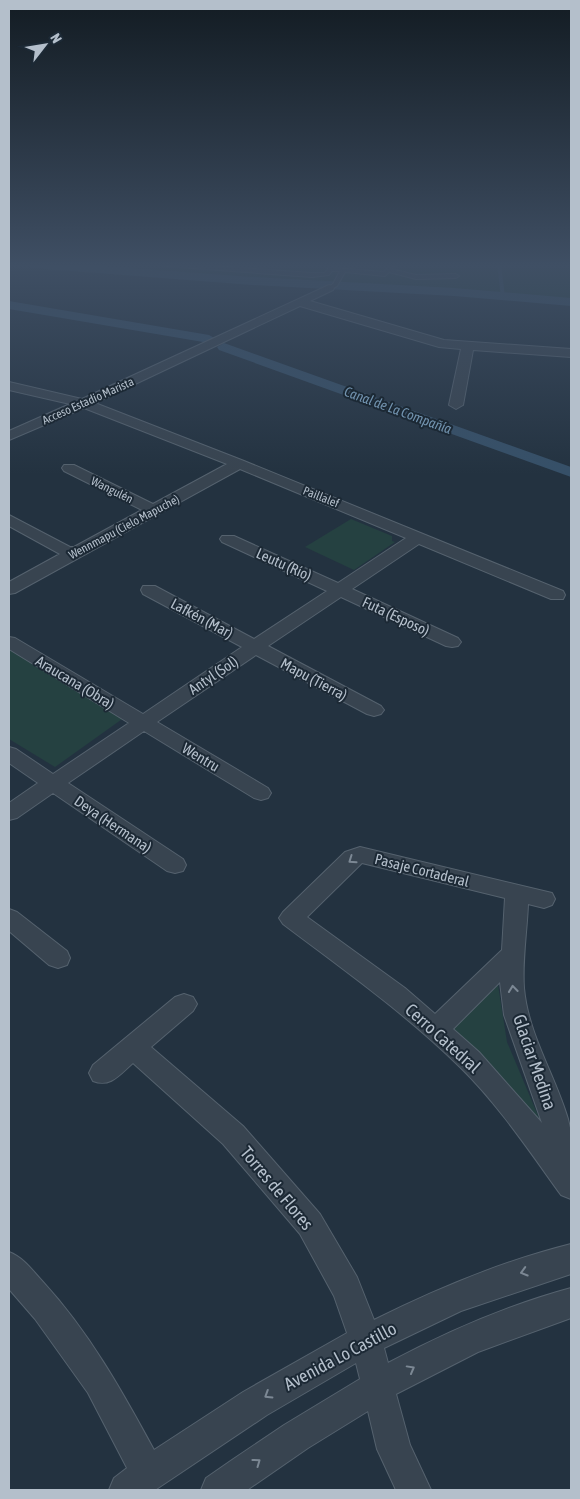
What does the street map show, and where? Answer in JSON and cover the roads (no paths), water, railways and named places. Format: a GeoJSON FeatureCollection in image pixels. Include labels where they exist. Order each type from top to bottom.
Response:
{"type":"FeatureCollection","features":[{"type":"Feature","properties":{"kind":"street","name":"Acceso Estadio Marista"},"geometry":{"type":"LineString","coordinates":[[9,436],[232,334]]}},
{"type":"Feature","properties":{"kind":"street"},"geometry":{"type":"LineString","coordinates":[[409,334],[443,344],[466,347],[571,353]]}},
{"type":"Feature","properties":{"kind":"street"},"geometry":{"type":"LineString","coordinates":[[456,405],[466,347]]}},
{"type":"Feature","properties":{"kind":"street","name":"Paillalef"},"geometry":{"type":"LineString","coordinates":[[9,386],[84,403],[557,594]]}},
{"type":"Feature","properties":{"kind":"street","name":"Wennmapu (Cielo Mapuche)"},"geometry":{"type":"LineString","coordinates":[[9,589],[239,464]]}},
{"type":"Feature","properties":{"kind":"street","name":"Wangulén"},"geometry":{"type":"LineString","coordinates":[[69,468],[155,510]]}},
{"type":"Feature","properties":{"kind":"street"},"geometry":{"type":"LineString","coordinates":[[9,520],[66,551],[76,552]]}},
{"type":"Feature","properties":{"kind":"street","name":"Antyl (Sol)"},"geometry":{"type":"LineString","coordinates":[[9,813],[418,537]]}},
{"type":"Feature","properties":{"kind":"street","name":"Leutu (Río)"},"geometry":{"type":"LineString","coordinates":[[228,539],[340,590]]}},
{"type":"Feature","properties":{"kind":"street","name":"Lafkén (Mar)"},"geometry":{"type":"LineString","coordinates":[[149,590],[255,647]]}},
{"type":"Feature","properties":{"kind":"street","name":"Futa (Esposo)"},"geometry":{"type":"LineString","coordinates":[[340,590],[452,642]]}},
{"type":"Feature","properties":{"kind":"street","name":"Araucana (Obra)"},"geometry":{"type":"LineString","coordinates":[[9,642],[142,722]]}},
{"type":"Feature","properties":{"kind":"street","name":"Mapu (Tierra)"},"geometry":{"type":"LineString","coordinates":[[255,647],[374,710]]}},
{"type":"Feature","properties":{"kind":"street","name":"Wentru"},"geometry":{"type":"LineString","coordinates":[[142,722],[261,793]]}},
{"type":"Feature","properties":{"kind":"street","name":"Deya (Hermana)"},"geometry":{"type":"LineString","coordinates":[[9,754],[175,865]]}},
{"type":"Feature","properties":{"kind":"street","name":"Pasaje Cortaderal"},"geometry":{"type":"LineString","coordinates":[[292,916],[353,858],[360,855],[544,900]]}},
{"type":"Feature","properties":{"kind":"street","name":"Glaciar Medina"},"geometry":{"type":"LineString","coordinates":[[517,893],[512,988],[528,1049],[555,1120],[566,1178]]}},
{"type":"Feature","properties":{"kind":"street","name":"Cerro Catedral"},"geometry":{"type":"LineString","coordinates":[[292,916],[292,919],[396,995],[470,1060],[508,1102],[566,1178]]}},
{"type":"Feature","properties":{"kind":"street"},"geometry":{"type":"LineString","coordinates":[[9,918],[58,958]]}},
{"type":"Feature","properties":{"kind":"street"},"geometry":{"type":"LineString","coordinates":[[436,1029],[513,954]]}},
{"type":"Feature","properties":{"kind":"street"},"geometry":{"type":"LineString","coordinates":[[102,1073],[184,1004]]}},
{"type":"Feature","properties":{"kind":"street","name":"Torres de Flores"},"geometry":{"type":"LineString","coordinates":[[133,1047],[233,1135],[310,1224],[346,1288],[372,1364],[394,1449],[414,1490]]}},
{"type":"Feature","properties":{"kind":"street","name":"Avenida Lo Castillo"},"geometry":{"type":"LineString","coordinates":[[218,1490],[271,1452],[445,1302],[516,1275],[571,1259]]}},
{"type":"Feature","properties":{"kind":"street"},"geometry":{"type":"LineString","coordinates":[[13,1280],[46,1308],[99,1382],[138,1482]]}},
{"type":"Feature","properties":{"kind":"street","name":"Avenida Lo Castillo"},"geometry":{"type":"LineString","coordinates":[[138,1482],[200,1438],[288,1382],[372,1364],[434,1356],[523,1318],[571,1303]]}},
{"type":"Feature","properties":{"kind":"waterway","name":"Canal de La Compañía"},"geometry":{"type":"LineString","coordinates":[[179,334],[209,339]]}},
{"type":"Feature","properties":{"kind":"waterway","name":"Canal de La Compañía"},"geometry":{"type":"LineString","coordinates":[[224,347],[571,472]]}}]}
